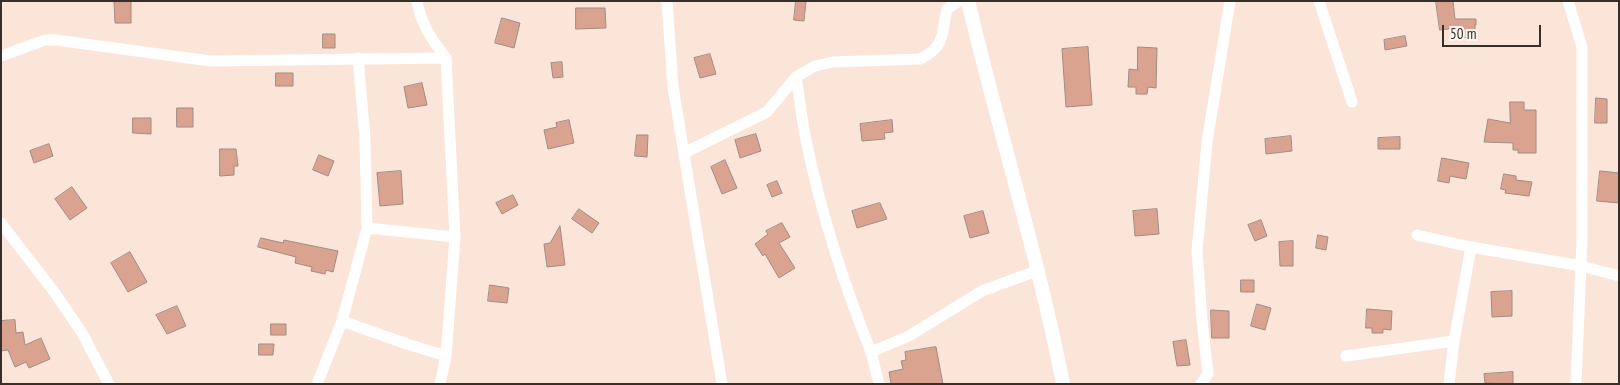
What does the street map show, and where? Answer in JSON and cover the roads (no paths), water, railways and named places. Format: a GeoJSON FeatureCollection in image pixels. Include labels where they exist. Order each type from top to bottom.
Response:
{"type":"FeatureCollection","features":[{"type":"Feature","properties":{"kind":"street"},"geometry":{"type":"LineString","coordinates":[[417,1],[430,37],[446,58],[455,237],[446,356],[440,384]]}},
{"type":"Feature","properties":{"kind":"street"},"geometry":{"type":"LineString","coordinates":[[667,1],[673,87],[722,384]]}},
{"type":"Feature","properties":{"kind":"street"},"geometry":{"type":"LineString","coordinates":[[684,153],[767,112],[796,77],[815,66],[834,62],[920,59],[932,53],[940,44],[947,9],[959,1]]}},
{"type":"Feature","properties":{"kind":"street"},"geometry":{"type":"LineString","coordinates":[[968,1],[988,88],[1039,270],[1064,384]]}},
{"type":"Feature","properties":{"kind":"street"},"geometry":{"type":"LineString","coordinates":[[1201,384],[1208,374],[1197,251],[1208,142],[1230,1]]}},
{"type":"Feature","properties":{"kind":"street"},"geometry":{"type":"LineString","coordinates":[[1319,1],[1352,102]]}},
{"type":"Feature","properties":{"kind":"street"},"geometry":{"type":"LineString","coordinates":[[1568,1],[1582,47],[1582,239],[1576,384]]}},
{"type":"Feature","properties":{"kind":"street"},"geometry":{"type":"LineString","coordinates":[[1,56],[45,40],[56,40],[204,61],[446,58]]}},
{"type":"Feature","properties":{"kind":"street"},"geometry":{"type":"LineString","coordinates":[[318,384],[342,322],[367,228],[365,138],[358,58]]}},
{"type":"Feature","properties":{"kind":"street"},"geometry":{"type":"LineString","coordinates":[[796,77],[807,144],[827,226],[852,306],[871,352],[880,384]]}},
{"type":"Feature","properties":{"kind":"street"},"geometry":{"type":"LineString","coordinates":[[1,223],[55,293],[76,325],[109,384]]}},
{"type":"Feature","properties":{"kind":"street"},"geometry":{"type":"LineString","coordinates":[[367,228],[455,237]]}},
{"type":"Feature","properties":{"kind":"street"},"geometry":{"type":"LineString","coordinates":[[1418,235],[1471,247],[1581,266],[1619,276]]}},
{"type":"Feature","properties":{"kind":"street"},"geometry":{"type":"LineString","coordinates":[[1449,384],[1454,341],[1471,247]]}},
{"type":"Feature","properties":{"kind":"street"},"geometry":{"type":"LineString","coordinates":[[871,352],[909,336],[982,291],[1039,270]]}},
{"type":"Feature","properties":{"kind":"street"},"geometry":{"type":"LineString","coordinates":[[342,322],[446,356]]}},
{"type":"Feature","properties":{"kind":"street"},"geometry":{"type":"LineString","coordinates":[[1346,356],[1454,341]]}}]}
